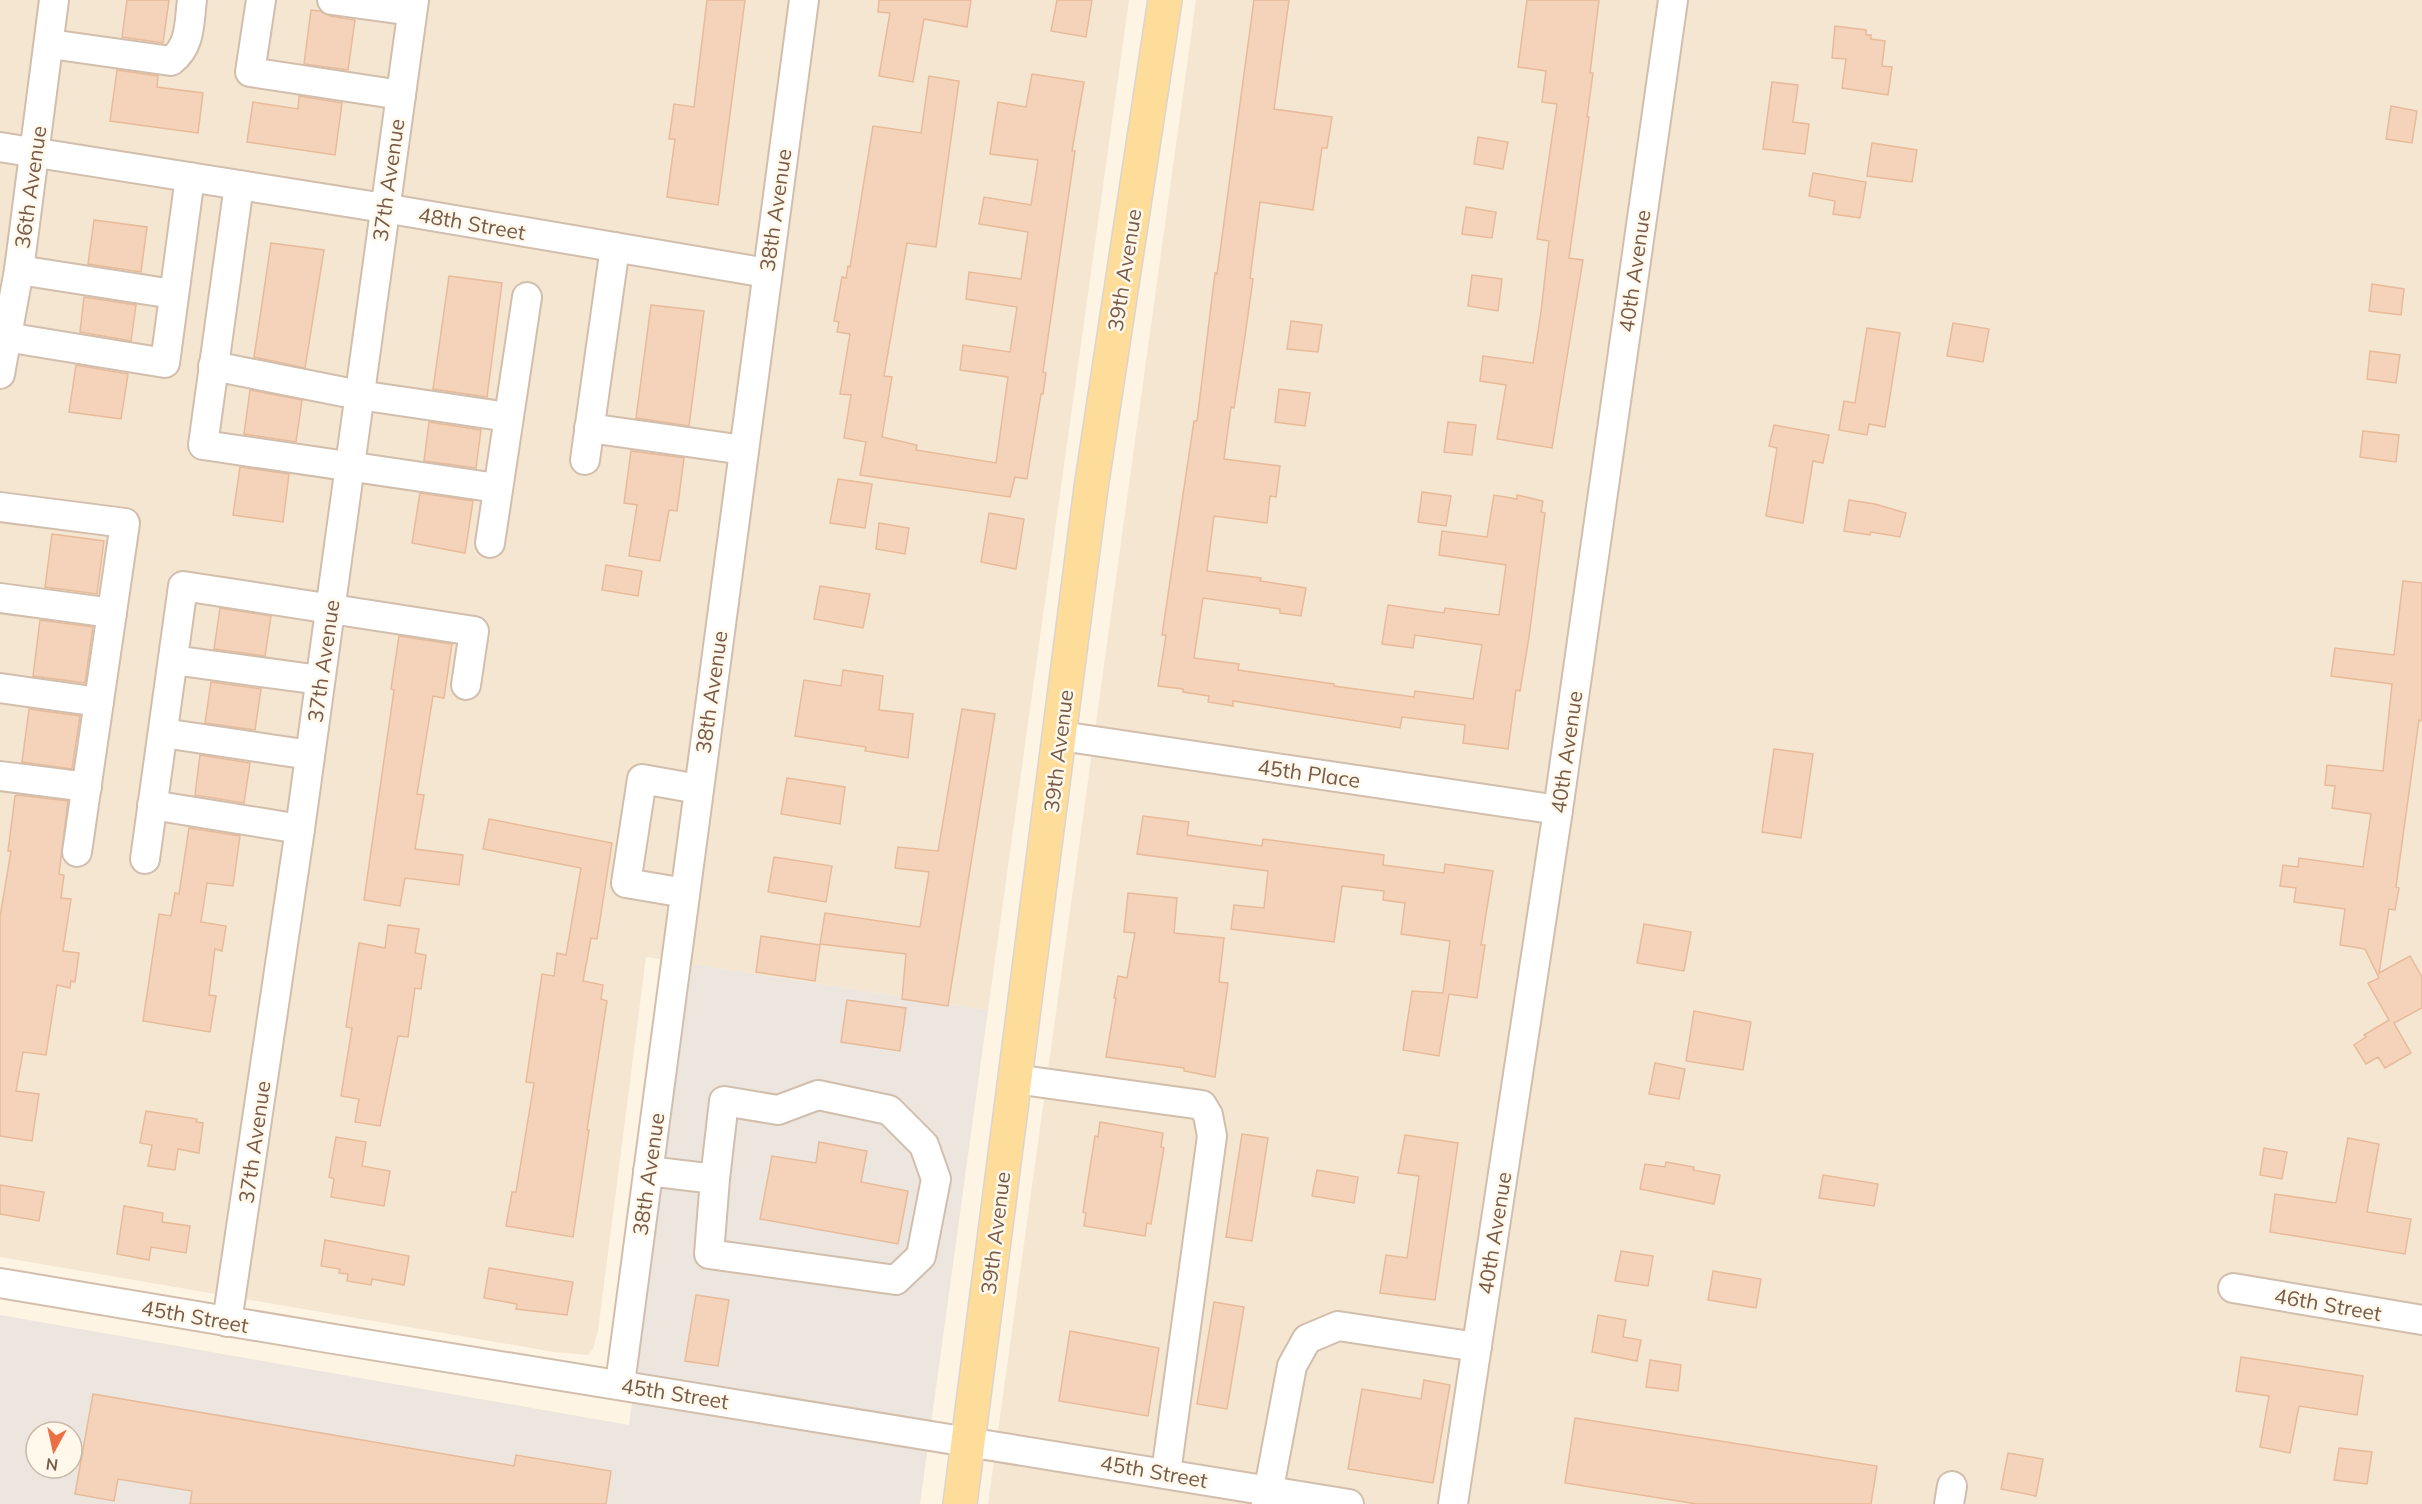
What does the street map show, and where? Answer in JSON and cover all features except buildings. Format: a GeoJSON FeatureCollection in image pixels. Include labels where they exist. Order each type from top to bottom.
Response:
{"type":"FeatureCollection","features":[{"type":"Feature","properties":{"kind":"main road","name":"39th Avenue"},"geometry":{"type":"LineString","coordinates":[[960,1504],[1061,736],[1091,488],[1165,0]]}},
{"type":"Feature","properties":{"kind":"street","name":"36th Avenue"},"geometry":{"type":"LineString","coordinates":[[0,374],[4,337],[19,270],[54,0]]}},
{"type":"Feature","properties":{"kind":"street"},"geometry":{"type":"LineString","coordinates":[[50,44],[171,61],[186,45],[192,0]]}},
{"type":"Feature","properties":{"kind":"street"},"geometry":{"type":"LineString","coordinates":[[261,0],[250,72],[400,94]]}},
{"type":"Feature","properties":{"kind":"street"},"geometry":{"type":"LineString","coordinates":[[332,0],[413,5]]}},
{"type":"Feature","properties":{"kind":"street","name":"38th Avenue"},"geometry":{"type":"LineString","coordinates":[[620,1384],[804,0]]}},
{"type":"Feature","properties":{"kind":"street","name":"40th Avenue"},"geometry":{"type":"LineString","coordinates":[[1453,1504],[1558,810],[1673,0]]}},
{"type":"Feature","properties":{"kind":"street","name":"37th Avenue"},"geometry":{"type":"LineString","coordinates":[[227,1322],[300,829],[413,5]]}},
{"type":"Feature","properties":{"kind":"street","name":"48th Street"},"geometry":{"type":"LineString","coordinates":[[0,147],[384,208],[767,273]]}},
{"type":"Feature","properties":{"kind":"street"},"geometry":{"type":"LineString","coordinates":[[4,337],[165,363],[190,177]]}},
{"type":"Feature","properties":{"kind":"street"},"geometry":{"type":"LineString","coordinates":[[239,185],[203,445],[497,488]]}},
{"type":"Feature","properties":{"kind":"street"},"geometry":{"type":"LineString","coordinates":[[585,459],[615,247]]}},
{"type":"Feature","properties":{"kind":"street"},"geometry":{"type":"LineString","coordinates":[[19,270],[173,294]]}},
{"type":"Feature","properties":{"kind":"street"},"geometry":{"type":"LineString","coordinates":[[490,543],[527,297]]}},
{"type":"Feature","properties":{"kind":"street"},"geometry":{"type":"LineString","coordinates":[[213,366],[359,395],[508,417]]}},
{"type":"Feature","properties":{"kind":"street"},"geometry":{"type":"LineString","coordinates":[[589,428],[744,450]]}},
{"type":"Feature","properties":{"kind":"street"},"geometry":{"type":"LineString","coordinates":[[0,507],[125,523],[77,852]]}},
{"type":"Feature","properties":{"kind":"street"},"geometry":{"type":"LineString","coordinates":[[145,859],[183,586],[474,631],[466,685]]}},
{"type":"Feature","properties":{"kind":"street"},"geometry":{"type":"LineString","coordinates":[[0,598],[112,613]]}},
{"type":"Feature","properties":{"kind":"street"},"geometry":{"type":"LineString","coordinates":[[172,660],[320,680]]}},
{"type":"Feature","properties":{"kind":"street"},"geometry":{"type":"LineString","coordinates":[[0,688],[99,702]]}},
{"type":"Feature","properties":{"kind":"street"},"geometry":{"type":"LineString","coordinates":[[162,733],[310,755]]}},
{"type":"Feature","properties":{"kind":"street","name":"45th Place"},"geometry":{"type":"LineString","coordinates":[[1061,736],[1558,810]]}},
{"type":"Feature","properties":{"kind":"street"},"geometry":{"type":"LineString","coordinates":[[0,776],[87,787]]}},
{"type":"Feature","properties":{"kind":"street"},"geometry":{"type":"LineString","coordinates":[[685,893],[626,883],[642,779],[698,789]]}},
{"type":"Feature","properties":{"kind":"street"},"geometry":{"type":"LineString","coordinates":[[152,805],[300,829]]}},
{"type":"Feature","properties":{"kind":"street"},"geometry":{"type":"LineString","coordinates":[[1016,1079],[1202,1105],[1208,1115],[1212,1136],[1166,1473]]}},
{"type":"Feature","properties":{"kind":"street"},"geometry":{"type":"LineString","coordinates":[[818,1095],[889,1110],[924,1145],[936,1179],[921,1256],[896,1280],[709,1254],[715,1179],[724,1101],[778,1110],[818,1095]]}},
{"type":"Feature","properties":{"kind":"street"},"geometry":{"type":"LineString","coordinates":[[648,1171],[715,1179]]}},
{"type":"Feature","properties":{"kind":"street","name":"45th Street"},"geometry":{"type":"LineString","coordinates":[[0,1283],[227,1322],[1166,1473],[1267,1497],[1349,1504]]}},
{"type":"Feature","properties":{"kind":"street","name":"46th Street"},"geometry":{"type":"LineString","coordinates":[[2233,1288],[2422,1320]]}},
{"type":"Feature","properties":{"kind":"street"},"geometry":{"type":"LineString","coordinates":[[1267,1497],[1292,1366],[1307,1339],[1338,1326],[1477,1347]]}},
{"type":"Feature","properties":{"kind":"shaded area"},"geometry":{"type":"Polygon","coordinates":[[[0,0],[1129,0],[988,1010],[646,957],[598,1331],[593,1349],[588,1355],[554,1352],[0,1257],[0,0]]]}},
{"type":"Feature","properties":{"kind":"shaded area"},"geometry":{"type":"Polygon","coordinates":[[[1196,0],[2422,0],[2422,1504],[988,1504],[1196,0]]]}},
{"type":"Feature","properties":{"kind":"shaded area"},"geometry":{"type":"Polygon","coordinates":[[[692,964],[988,1010],[920,1504],[0,1504],[0,1315],[629,1425],[692,964]]]}}]}
